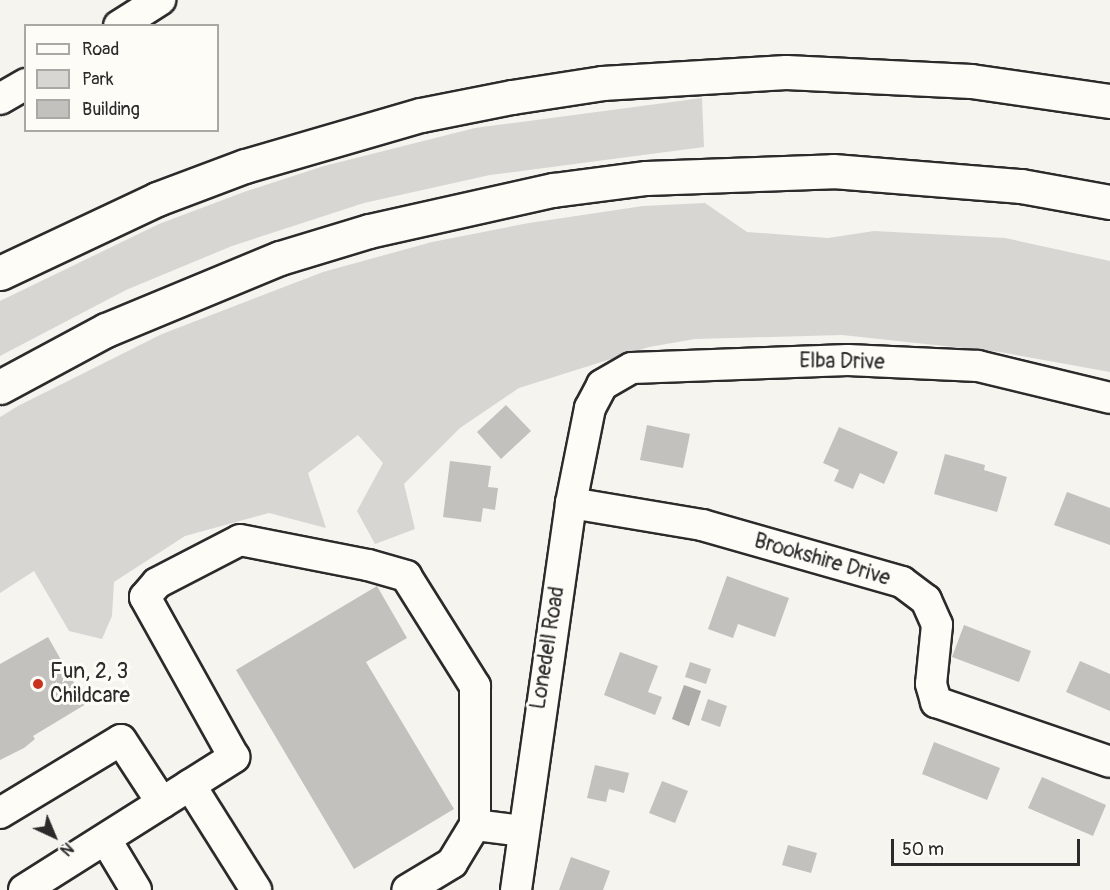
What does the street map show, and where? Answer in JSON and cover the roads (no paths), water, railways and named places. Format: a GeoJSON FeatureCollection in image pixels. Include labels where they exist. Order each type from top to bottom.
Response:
{"type":"FeatureCollection","features":[{"type":"Feature","properties":{"kind":"highway"},"geometry":{"type":"LineString","coordinates":[[0,273],[146,204],[245,166],[410,118],[512,97],[602,83],[786,72],[971,81],[1110,101]]}},
{"type":"Feature","properties":{"kind":"highway"},"geometry":{"type":"LineString","coordinates":[[0,387],[106,330],[280,258],[403,222],[554,190],[646,178],[833,171],[1021,186],[1110,202]]}},
{"type":"Feature","properties":{"kind":"street"},"geometry":{"type":"LineString","coordinates":[[122,24],[154,2]]}},
{"type":"Feature","properties":{"kind":"street"},"geometry":{"type":"LineString","coordinates":[[0,99],[24,85]]}},
{"type":"Feature","properties":{"kind":"street","name":"Elba Drive"},"geometry":{"type":"LineString","coordinates":[[590,408],[602,385],[632,368],[738,362],[848,360],[978,366],[1110,398]]}},
{"type":"Feature","properties":{"kind":"street","name":"Lonedell Road"},"geometry":{"type":"LineString","coordinates":[[516,890],[571,503],[590,408]]}},
{"type":"Feature","properties":{"kind":"street","name":"Brookshire Drive"},"geometry":{"type":"LineString","coordinates":[[571,503],[702,525],[902,582],[926,600],[937,625],[931,684],[936,702],[1110,762]]}},
{"type":"Feature","properties":{"kind":"street"},"geometry":{"type":"LineString","coordinates":[[24,890],[234,757],[145,597],[157,583],[240,540],[368,565],[406,576],[475,686],[475,825],[452,862],[407,890]]}},
{"type":"Feature","properties":{"kind":"street"},"geometry":{"type":"LineString","coordinates":[[0,813],[121,740],[162,802]]}},
{"type":"Feature","properties":{"kind":"street"},"geometry":{"type":"LineString","coordinates":[[190,784],[256,890]]}},
{"type":"Feature","properties":{"kind":"street"},"geometry":{"type":"LineString","coordinates":[[475,825],[523,831]]}},
{"type":"Feature","properties":{"kind":"street"},"geometry":{"type":"LineString","coordinates":[[106,840],[136,890]]}},
{"type":"Feature","properties":{"kind":"place","name":"Fun, 2, 3 Childcare"},"geometry":{"type":"Point","coordinates":[38,684]}}]}
